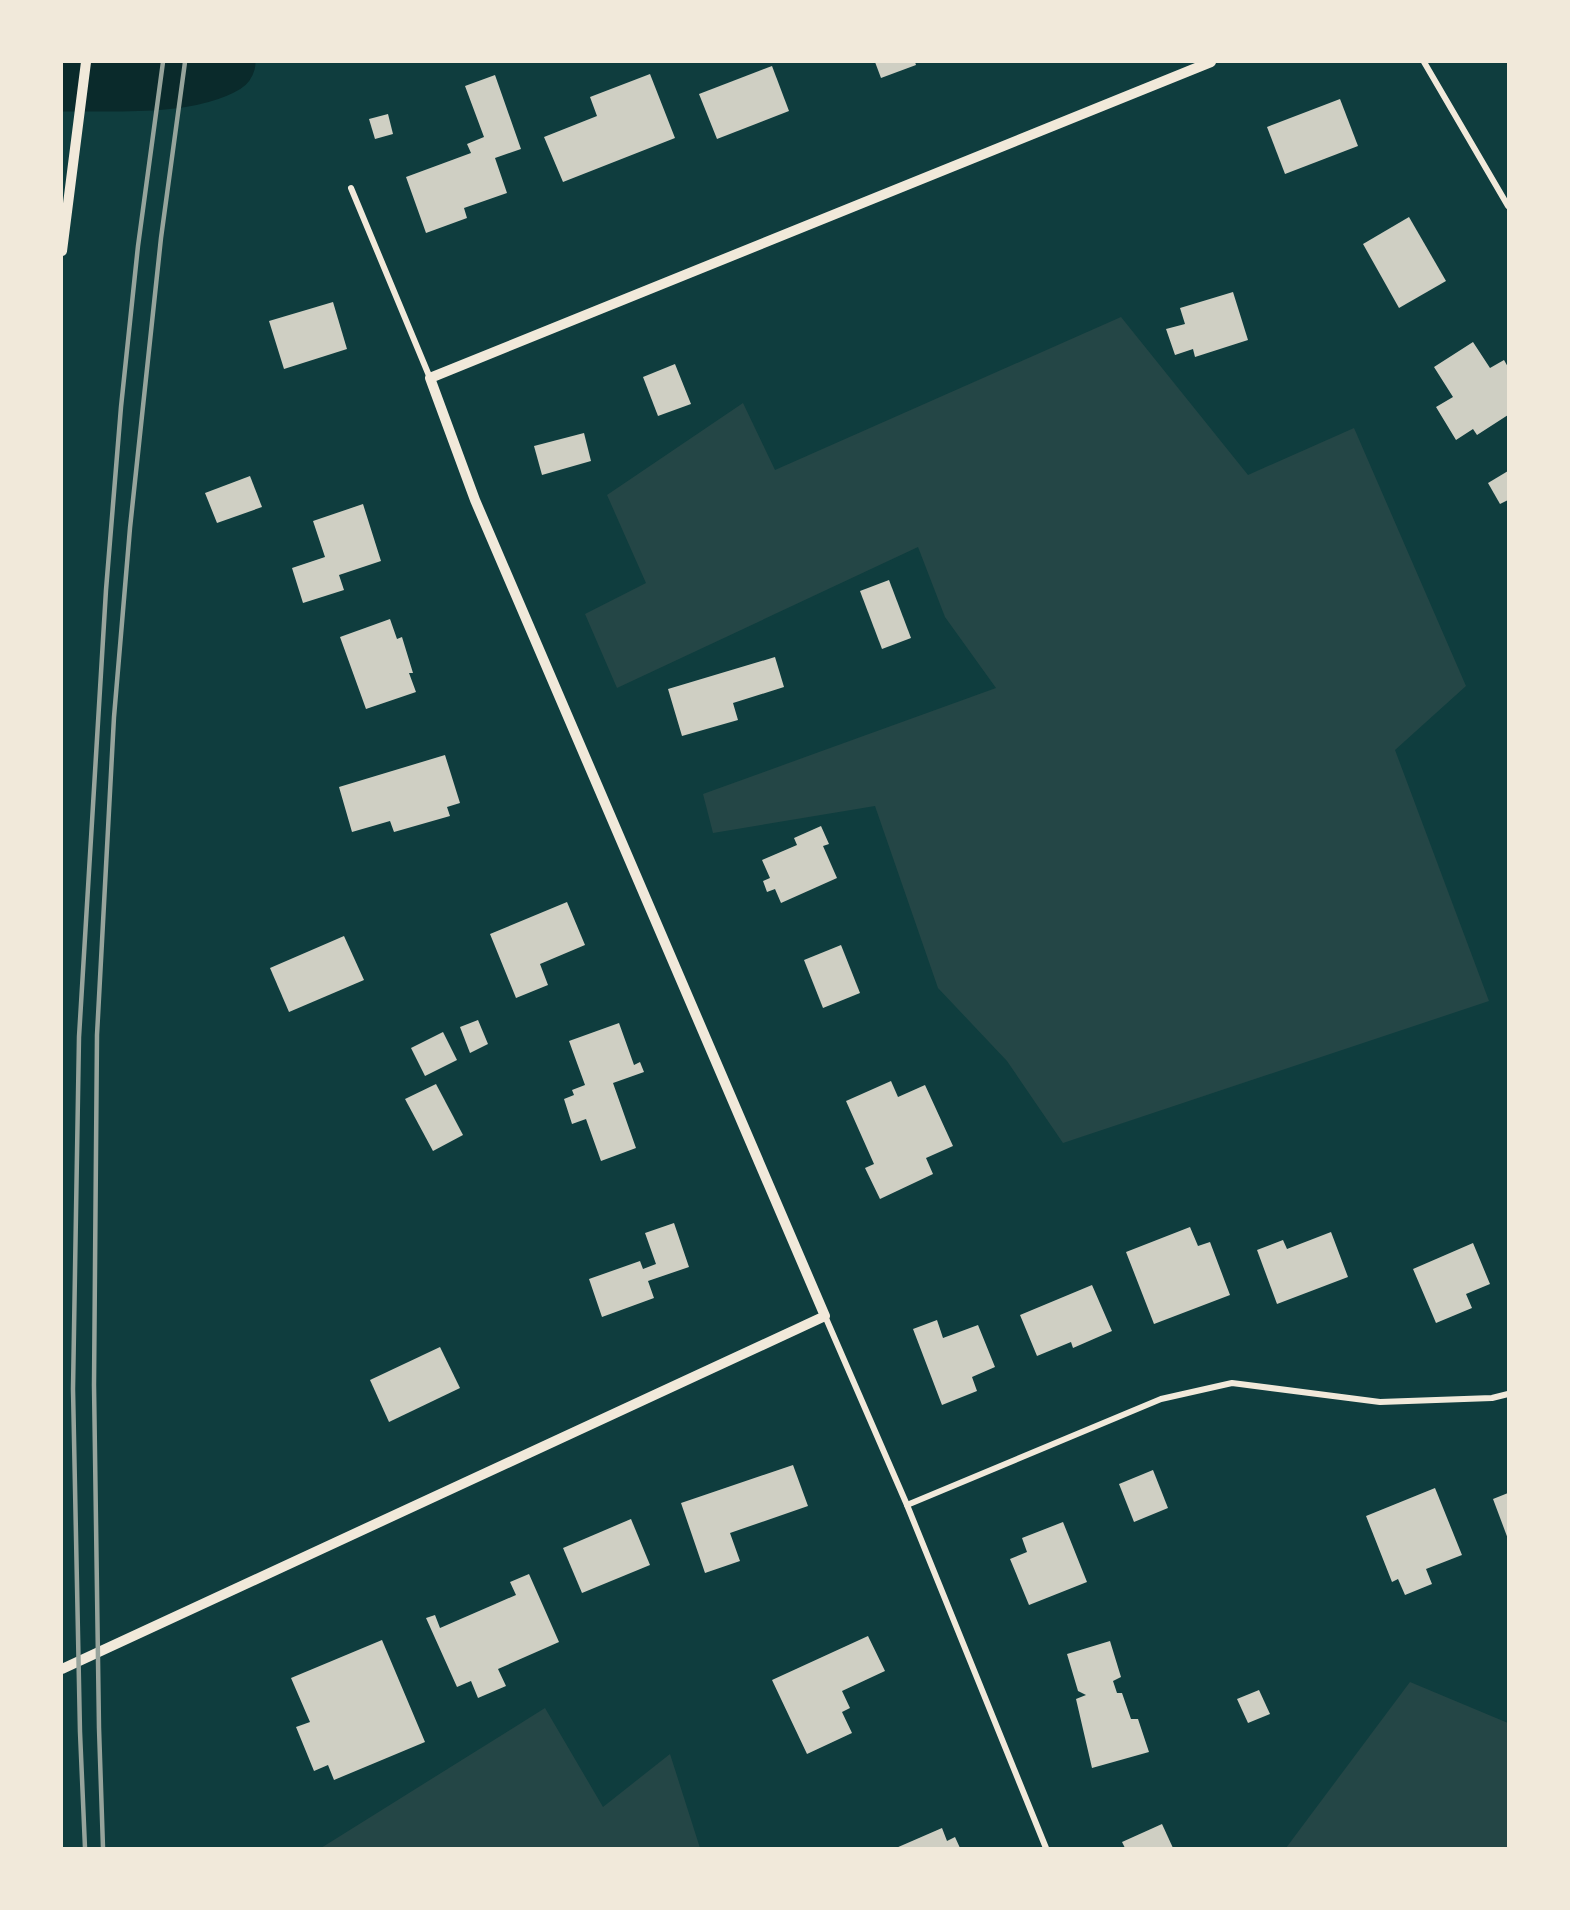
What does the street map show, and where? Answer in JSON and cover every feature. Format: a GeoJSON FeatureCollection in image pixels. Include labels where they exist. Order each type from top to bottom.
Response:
{"type":"FeatureCollection","features":[{"type":"Feature","properties":{"kind":"street"},"geometry":{"type":"LineString","coordinates":[[62,251],[86,62]]}},
{"type":"Feature","properties":{"kind":"street"},"geometry":{"type":"LineString","coordinates":[[430,378],[1211,62]]}},
{"type":"Feature","properties":{"kind":"street"},"geometry":{"type":"LineString","coordinates":[[1424,62],[1509,206]]}},
{"type":"Feature","properties":{"kind":"street"},"geometry":{"type":"LineString","coordinates":[[351,188],[430,378],[475,500],[907,1505],[1046,1848]]}},
{"type":"Feature","properties":{"kind":"street"},"geometry":{"type":"LineString","coordinates":[[62,1669],[825,1316]]}},
{"type":"Feature","properties":{"kind":"street"},"geometry":{"type":"LineString","coordinates":[[907,1505],[1161,1400],[1232,1383],[1380,1402],[1492,1398],[1509,1394]]}},
{"type":"Feature","properties":{"kind":"shaded area"},"geometry":{"type":"Polygon","coordinates":[[[1121,317],[1248,475],[1354,428],[1466,686],[1395,750],[1489,1001],[1063,1143],[1007,1061],[938,988],[875,806],[713,833],[703,794],[996,688],[945,617],[918,547],[617,688],[585,614],[646,583],[607,495],[743,403],[775,470],[1121,317]]]}},
{"type":"Feature","properties":{"kind":"shaded area"},"geometry":{"type":"Polygon","coordinates":[[[1410,1682],[1508,1723],[1508,1848],[1286,1848],[1410,1682]]]}},
{"type":"Feature","properties":{"kind":"shaded area"},"geometry":{"type":"Polygon","coordinates":[[[545,1708],[603,1807],[670,1754],[700,1848],[321,1848],[545,1708]]]}},
{"type":"Feature","properties":{"kind":"building"},"geometry":{"type":"Polygon","coordinates":[[[875,62],[915,62],[916,65],[881,78],[875,62]]]}},
{"type":"Feature","properties":{"kind":"building"},"geometry":{"type":"Polygon","coordinates":[[[772,66],[789,111],[717,139],[699,94],[772,66]]]}},
{"type":"Feature","properties":{"kind":"building"},"geometry":{"type":"Polygon","coordinates":[[[650,74],[675,138],[563,182],[544,137],[597,116],[590,97],[650,74]]]}},
{"type":"Feature","properties":{"kind":"building"},"geometry":{"type":"Polygon","coordinates":[[[495,75],[521,149],[495,158],[507,193],[464,208],[467,218],[426,233],[406,177],[471,153],[467,144],[484,137],[465,86],[495,75]]]}},
{"type":"Feature","properties":{"kind":"building"},"geometry":{"type":"Polygon","coordinates":[[[1340,99],[1358,146],[1285,174],[1267,127],[1340,99]]]}},
{"type":"Feature","properties":{"kind":"building"},"geometry":{"type":"Polygon","coordinates":[[[388,114],[393,134],[375,139],[369,119],[388,114]]]}},
{"type":"Feature","properties":{"kind":"building"},"geometry":{"type":"Polygon","coordinates":[[[1409,217],[1446,281],[1399,308],[1363,244],[1409,217]]]}},
{"type":"Feature","properties":{"kind":"building"},"geometry":{"type":"Polygon","coordinates":[[[1233,292],[1248,340],[1195,357],[1193,349],[1175,355],[1166,329],[1185,324],[1180,308],[1233,292]]]}},
{"type":"Feature","properties":{"kind":"building"},"geometry":{"type":"Polygon","coordinates":[[[333,302],[347,349],[284,369],[269,321],[333,302]]]}},
{"type":"Feature","properties":{"kind":"building"},"geometry":{"type":"Polygon","coordinates":[[[1473,342],[1490,368],[1504,360],[1508,367],[1508,415],[1477,435],[1473,429],[1456,440],[1436,407],[1453,397],[1434,367],[1473,342]]]}},
{"type":"Feature","properties":{"kind":"building"},"geometry":{"type":"Polygon","coordinates":[[[675,364],[691,404],[658,416],[643,377],[675,364]]]}},
{"type":"Feature","properties":{"kind":"building"},"geometry":{"type":"Polygon","coordinates":[[[584,433],[591,461],[542,475],[534,446],[584,433]]]}},
{"type":"Feature","properties":{"kind":"building"},"geometry":{"type":"Polygon","coordinates":[[[1508,471],[1508,500],[1500,504],[1488,483],[1508,471]]]}},
{"type":"Feature","properties":{"kind":"building"},"geometry":{"type":"Polygon","coordinates":[[[250,476],[262,507],[217,523],[205,493],[250,476]]]}},
{"type":"Feature","properties":{"kind":"building"},"geometry":{"type":"Polygon","coordinates":[[[363,504],[381,561],[339,575],[344,590],[303,603],[292,568],[325,557],[313,521],[363,504]]]}},
{"type":"Feature","properties":{"kind":"building"},"geometry":{"type":"Polygon","coordinates":[[[889,580],[911,638],[882,649],[860,591],[889,580]]]}},
{"type":"Feature","properties":{"kind":"building"},"geometry":{"type":"Polygon","coordinates":[[[390,619],[397,639],[402,637],[413,673],[409,673],[416,692],[366,709],[340,637],[390,619]]]}},
{"type":"Feature","properties":{"kind":"building"},"geometry":{"type":"Polygon","coordinates":[[[775,657],[784,687],[733,703],[738,720],[682,736],[668,689],[775,657]]]}},
{"type":"Feature","properties":{"kind":"building"},"geometry":{"type":"Polygon","coordinates":[[[445,755],[460,803],[447,807],[450,816],[394,832],[390,821],[352,832],[339,787],[445,755]]]}},
{"type":"Feature","properties":{"kind":"building"},"geometry":{"type":"Polygon","coordinates":[[[821,826],[829,844],[823,846],[837,878],[781,903],[775,889],[767,892],[763,881],[770,878],[762,860],[797,845],[794,838],[821,826]]]}},
{"type":"Feature","properties":{"kind":"building"},"geometry":{"type":"Polygon","coordinates":[[[567,902],[585,945],[540,964],[548,985],[516,998],[490,934],[567,902]]]}},
{"type":"Feature","properties":{"kind":"building"},"geometry":{"type":"Polygon","coordinates":[[[344,936],[364,980],[289,1012],[270,968],[344,936]]]}},
{"type":"Feature","properties":{"kind":"building"},"geometry":{"type":"Polygon","coordinates":[[[841,945],[860,993],[823,1008],[804,960],[841,945]]]}},
{"type":"Feature","properties":{"kind":"building"},"geometry":{"type":"Polygon","coordinates":[[[478,1020],[488,1044],[470,1053],[460,1027],[478,1020]]]}},
{"type":"Feature","properties":{"kind":"building"},"geometry":{"type":"Polygon","coordinates":[[[619,1023],[634,1065],[640,1062],[644,1072],[613,1083],[636,1148],[601,1161],[586,1119],[572,1124],[564,1099],[574,1095],[572,1090],[585,1085],[569,1041],[619,1023]]]}},
{"type":"Feature","properties":{"kind":"building"},"geometry":{"type":"Polygon","coordinates":[[[443,1032],[457,1060],[425,1076],[411,1048],[443,1032]]]}},
{"type":"Feature","properties":{"kind":"building"},"geometry":{"type":"Polygon","coordinates":[[[891,1081],[898,1097],[925,1085],[953,1146],[926,1158],[933,1174],[880,1199],[865,1168],[874,1164],[846,1101],[891,1081]]]}},
{"type":"Feature","properties":{"kind":"building"},"geometry":{"type":"Polygon","coordinates":[[[436,1084],[463,1135],[433,1151],[405,1099],[436,1084]]]}},
{"type":"Feature","properties":{"kind":"building"},"geometry":{"type":"Polygon","coordinates":[[[674,1223],[689,1267],[648,1281],[654,1298],[602,1317],[589,1279],[640,1261],[643,1269],[656,1264],[645,1233],[674,1223]]]}},
{"type":"Feature","properties":{"kind":"building"},"geometry":{"type":"Polygon","coordinates":[[[1190,1227],[1198,1246],[1210,1242],[1230,1295],[1154,1324],[1126,1252],[1190,1227]]]}},
{"type":"Feature","properties":{"kind":"building"},"geometry":{"type":"Polygon","coordinates":[[[1331,1232],[1348,1277],[1277,1304],[1257,1250],[1283,1240],[1287,1249],[1331,1232]]]}},
{"type":"Feature","properties":{"kind":"building"},"geometry":{"type":"Polygon","coordinates":[[[1473,1243],[1490,1284],[1466,1294],[1472,1308],[1436,1323],[1413,1269],[1473,1243]]]}},
{"type":"Feature","properties":{"kind":"building"},"geometry":{"type":"Polygon","coordinates":[[[1092,1285],[1112,1331],[1073,1348],[1071,1342],[1037,1356],[1020,1315],[1092,1285]]]}},
{"type":"Feature","properties":{"kind":"building"},"geometry":{"type":"Polygon","coordinates":[[[937,1320],[943,1338],[978,1325],[995,1367],[972,1377],[977,1391],[942,1405],[913,1329],[937,1320]]]}},
{"type":"Feature","properties":{"kind":"building"},"geometry":{"type":"Polygon","coordinates":[[[440,1347],[460,1388],[389,1422],[370,1380],[440,1347]]]}},
{"type":"Feature","properties":{"kind":"building"},"geometry":{"type":"Polygon","coordinates":[[[793,1465],[808,1506],[730,1533],[740,1561],[705,1573],[681,1503],[793,1465]]]}},
{"type":"Feature","properties":{"kind":"building"},"geometry":{"type":"Polygon","coordinates":[[[1153,1470],[1168,1508],[1134,1522],[1119,1484],[1153,1470]]]}},
{"type":"Feature","properties":{"kind":"building"},"geometry":{"type":"Polygon","coordinates":[[[1435,1488],[1462,1555],[1426,1569],[1432,1584],[1405,1595],[1398,1579],[1392,1582],[1366,1516],[1435,1488]]]}},
{"type":"Feature","properties":{"kind":"building"},"geometry":{"type":"Polygon","coordinates":[[[1508,1493],[1508,1539],[1493,1499],[1508,1493]]]}},
{"type":"Feature","properties":{"kind":"building"},"geometry":{"type":"Polygon","coordinates":[[[631,1519],[650,1565],[582,1593],[563,1548],[631,1519]]]}},
{"type":"Feature","properties":{"kind":"building"},"geometry":{"type":"Polygon","coordinates":[[[1063,1522],[1087,1582],[1029,1605],[1010,1559],[1027,1552],[1022,1538],[1063,1522]]]}},
{"type":"Feature","properties":{"kind":"building"},"geometry":{"type":"Polygon","coordinates":[[[529,1574],[559,1642],[498,1669],[506,1686],[478,1698],[471,1681],[457,1687],[426,1618],[435,1615],[440,1628],[516,1595],[510,1582],[529,1574]]]}},
{"type":"Feature","properties":{"kind":"building"},"geometry":{"type":"Polygon","coordinates":[[[868,1636],[885,1671],[842,1691],[850,1708],[842,1712],[852,1733],[807,1754],[772,1680],[868,1636]]]}},
{"type":"Feature","properties":{"kind":"building"},"geometry":{"type":"Polygon","coordinates":[[[382,1640],[425,1742],[334,1780],[328,1765],[314,1771],[296,1727],[310,1722],[291,1678],[382,1640]]]}},
{"type":"Feature","properties":{"kind":"building"},"geometry":{"type":"Polygon","coordinates":[[[1110,1641],[1121,1677],[1113,1681],[1117,1693],[1122,1693],[1131,1719],[1138,1719],[1149,1752],[1092,1768],[1076,1699],[1086,1695],[1078,1691],[1067,1654],[1110,1641]]]}},
{"type":"Feature","properties":{"kind":"building"},"geometry":{"type":"Polygon","coordinates":[[[1259,1690],[1270,1714],[1248,1723],[1237,1699],[1259,1690]]]}},
{"type":"Feature","properties":{"kind":"building"},"geometry":{"type":"Polygon","coordinates":[[[1162,1824],[1173,1848],[1125,1848],[1122,1842],[1162,1824]]]}},
{"type":"Feature","properties":{"kind":"building"},"geometry":{"type":"Polygon","coordinates":[[[942,1828],[947,1841],[955,1837],[960,1848],[896,1848],[942,1828]]]}},
{"type":"Feature","properties":{"kind":"waterway"},"geometry":{"type":"LineString","coordinates":[[62,80],[168,78],[208,69],[224,62]]}},
{"type":"Feature","properties":{"kind":"railway"},"geometry":{"type":"LineString","coordinates":[[85,1848],[80,1732],[73,1389],[79,1037],[106,590],[121,407],[138,246],[163,62]]}},
{"type":"Feature","properties":{"kind":"railway"},"geometry":{"type":"LineString","coordinates":[[103,1848],[94,1385],[97,1035],[114,717],[130,528],[161,238],[185,62]]}}]}
